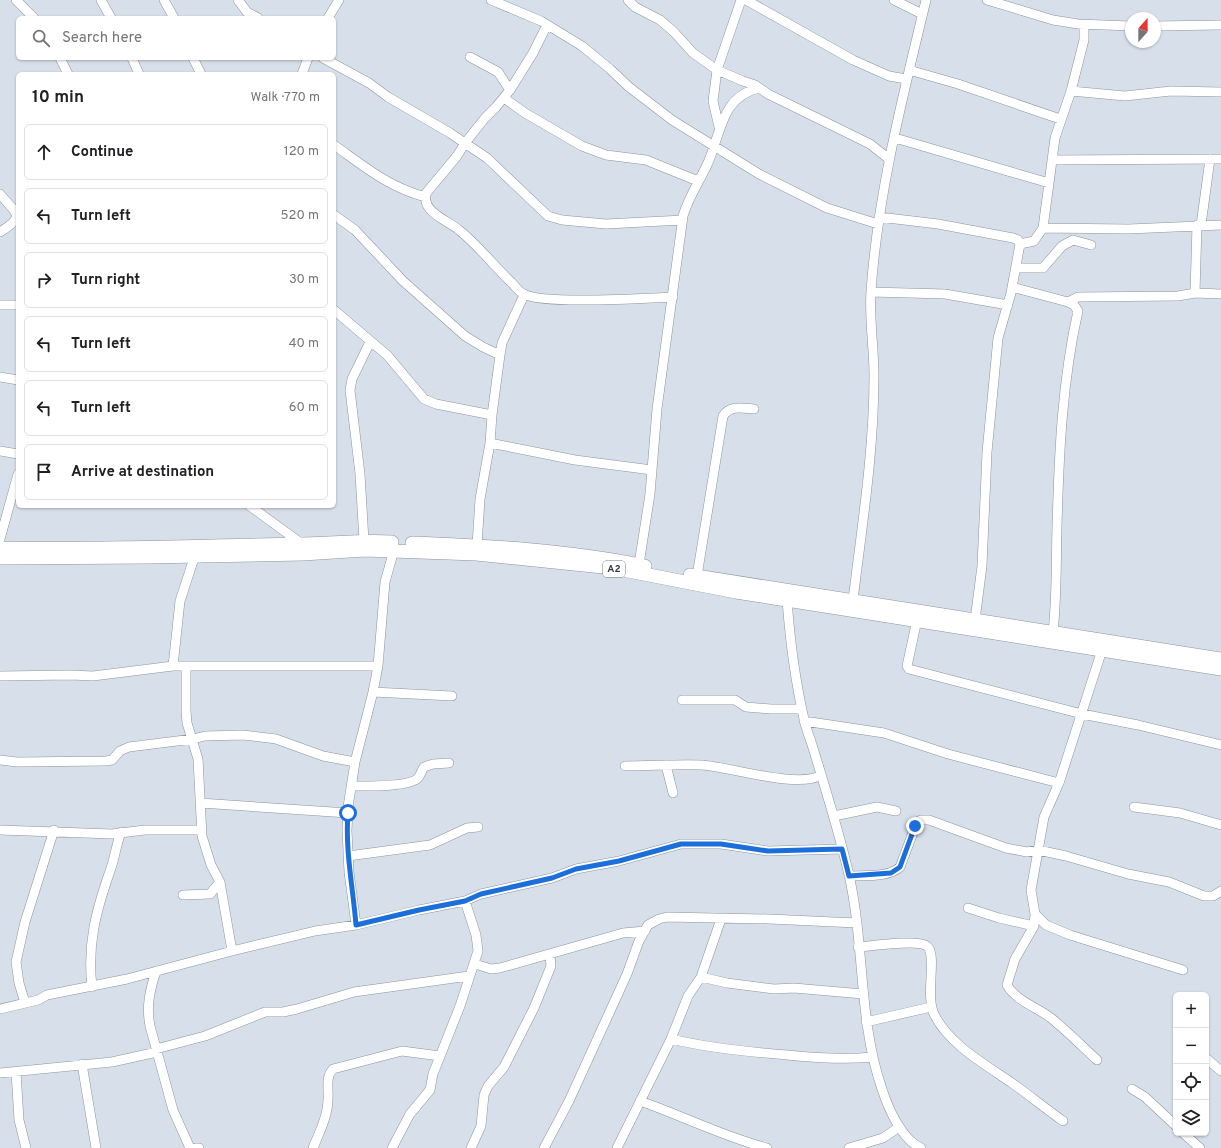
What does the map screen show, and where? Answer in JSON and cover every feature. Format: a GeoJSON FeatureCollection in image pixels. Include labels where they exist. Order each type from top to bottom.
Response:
{"type":"FeatureCollection","features":[{"type":"Feature","properties":{"kind":"highway","name":"A2"},"geometry":{"type":"LineString","coordinates":[[0,548],[147,548],[364,541],[477,545],[615,559],[697,576],[1221,659]]}},
{"type":"Feature","properties":{"kind":"highway","name":"A2"},"geometry":{"type":"LineString","coordinates":[[0,558],[394,550],[476,554],[613,568],[695,585],[1221,669]]}},
{"type":"Feature","properties":{"kind":"street"},"geometry":{"type":"LineString","coordinates":[[102,0],[110,16]]}},
{"type":"Feature","properties":{"kind":"street"},"geometry":{"type":"LineString","coordinates":[[164,0],[173,16]]}},
{"type":"Feature","properties":{"kind":"street"},"geometry":{"type":"LineString","coordinates":[[238,0],[247,12],[254,16]]}},
{"type":"Feature","properties":{"kind":"street"},"geometry":{"type":"LineString","coordinates":[[329,16],[339,0]]}},
{"type":"Feature","properties":{"kind":"street"},"geometry":{"type":"LineString","coordinates":[[491,0],[547,25],[582,46],[629,87],[690,133],[759,174],[827,208],[879,220],[908,219],[1018,240],[1020,244],[1017,268],[1008,305],[999,332],[995,360],[991,424],[987,452],[982,566],[974,620]]}},
{"type":"Feature","properties":{"kind":"street"},"geometry":{"type":"LineString","coordinates":[[628,0],[635,8],[660,20],[673,31],[693,53],[718,70],[759,88],[768,94],[870,144],[889,159]]}},
{"type":"Feature","properties":{"kind":"street"},"geometry":{"type":"LineString","coordinates":[[639,564],[652,470],[657,408],[673,297],[682,220],[686,206],[719,136],[719,127],[715,115],[713,100],[718,70],[742,0]]}},
{"type":"Feature","properties":{"kind":"street"},"geometry":{"type":"LineString","coordinates":[[746,0],[853,60],[889,76],[908,74],[958,84],[1060,119]]}},
{"type":"Feature","properties":{"kind":"street"},"geometry":{"type":"LineString","coordinates":[[894,0],[922,14]]}},
{"type":"Feature","properties":{"kind":"street"},"geometry":{"type":"LineString","coordinates":[[853,600],[871,454],[874,375],[870,328],[871,292],[879,220],[889,159],[926,0]]}},
{"type":"Feature","properties":{"kind":"street"},"geometry":{"type":"LineString","coordinates":[[987,0],[1053,20],[1084,25],[1125,26]]}},
{"type":"Feature","properties":{"kind":"street"},"geometry":{"type":"LineString","coordinates":[[22,2],[32,16]]}},
{"type":"Feature","properties":{"kind":"street"},"geometry":{"type":"LineString","coordinates":[[425,197],[431,187],[457,156],[464,144],[510,90],[533,53],[547,25]]}},
{"type":"Feature","properties":{"kind":"street"},"geometry":{"type":"LineString","coordinates":[[1020,244],[1034,241],[1043,228],[1055,138],[1060,119],[1071,91],[1084,40],[1084,25]]}},
{"type":"Feature","properties":{"kind":"street"},"geometry":{"type":"LineString","coordinates":[[1161,26],[1221,25]]}},
{"type":"Feature","properties":{"kind":"street"},"geometry":{"type":"LineString","coordinates":[[470,57],[498,72],[510,90]]}},
{"type":"Feature","properties":{"kind":"street"},"geometry":{"type":"LineString","coordinates":[[61,60],[67,72]]}},
{"type":"Feature","properties":{"kind":"street"},"geometry":{"type":"LineString","coordinates":[[133,60],[138,72]]}},
{"type":"Feature","properties":{"kind":"street"},"geometry":{"type":"LineString","coordinates":[[194,60],[200,72]]}},
{"type":"Feature","properties":{"kind":"street"},"geometry":{"type":"LineString","coordinates":[[303,72],[306,60]]}},
{"type":"Feature","properties":{"kind":"street"},"geometry":{"type":"LineString","coordinates":[[326,60],[369,83],[388,97],[446,130],[464,144],[487,158],[540,210],[554,218],[606,224],[682,220]]}},
{"type":"Feature","properties":{"kind":"street"},"geometry":{"type":"LineString","coordinates":[[719,127],[730,106],[737,97],[744,92],[759,88]]}},
{"type":"Feature","properties":{"kind":"street"},"geometry":{"type":"LineString","coordinates":[[1071,91],[1125,96],[1171,91],[1221,92]]}},
{"type":"Feature","properties":{"kind":"street"},"geometry":{"type":"LineString","coordinates":[[504,98],[525,113],[582,146],[606,155],[646,160],[698,181]]}},
{"type":"Feature","properties":{"kind":"street"},"geometry":{"type":"LineString","coordinates":[[895,138],[1049,183]]}},
{"type":"Feature","properties":{"kind":"street"},"geometry":{"type":"LineString","coordinates":[[336,146],[390,184],[404,191],[425,197]]}},
{"type":"Feature","properties":{"kind":"street"},"geometry":{"type":"LineString","coordinates":[[1195,293],[1199,225],[1210,159]]}},
{"type":"Feature","properties":{"kind":"street"},"geometry":{"type":"LineString","coordinates":[[1052,160],[1221,159]]}},
{"type":"Feature","properties":{"kind":"street"},"geometry":{"type":"LineString","coordinates":[[0,194],[16,213]]}},
{"type":"Feature","properties":{"kind":"street"},"geometry":{"type":"LineString","coordinates":[[425,197],[431,211],[458,229],[524,295],[570,300],[673,297]]}},
{"type":"Feature","properties":{"kind":"street"},"geometry":{"type":"LineString","coordinates":[[336,216],[355,230],[403,281],[465,336],[483,348],[500,355]]}},
{"type":"Feature","properties":{"kind":"street"},"geometry":{"type":"LineString","coordinates":[[0,232],[16,221]]}},
{"type":"Feature","properties":{"kind":"street"},"geometry":{"type":"LineString","coordinates":[[1043,228],[1129,229],[1221,225]]}},
{"type":"Feature","properties":{"kind":"street"},"geometry":{"type":"LineString","coordinates":[[1017,268],[1043,268],[1062,246],[1073,240],[1091,245]]}},
{"type":"Feature","properties":{"kind":"street"},"geometry":{"type":"LineString","coordinates":[[1012,288],[1068,302],[1074,305],[1078,312],[1066,369],[1063,406],[1057,527],[1057,576],[1053,632]]}},
{"type":"Feature","properties":{"kind":"street"},"geometry":{"type":"LineString","coordinates":[[871,292],[945,294],[1008,305]]}},
{"type":"Feature","properties":{"kind":"street"},"geometry":{"type":"LineString","coordinates":[[1068,302],[1078,297],[1178,296],[1195,293],[1221,294]]}},
{"type":"Feature","properties":{"kind":"street"},"geometry":{"type":"LineString","coordinates":[[477,545],[480,499],[490,443],[492,414],[502,343],[524,295]]}},
{"type":"Feature","properties":{"kind":"street"},"geometry":{"type":"LineString","coordinates":[[0,304],[16,305]]}},
{"type":"Feature","properties":{"kind":"street"},"geometry":{"type":"LineString","coordinates":[[336,313],[394,362],[427,401],[492,414]]}},
{"type":"Feature","properties":{"kind":"street"},"geometry":{"type":"LineString","coordinates":[[364,541],[360,474],[350,390],[352,379],[370,342]]}},
{"type":"Feature","properties":{"kind":"street"},"geometry":{"type":"LineString","coordinates":[[0,378],[16,380]]}},
{"type":"Feature","properties":{"kind":"street"},"geometry":{"type":"LineString","coordinates":[[697,576],[723,416],[726,411],[732,408],[754,409]]}},
{"type":"Feature","properties":{"kind":"street"},"geometry":{"type":"LineString","coordinates":[[490,443],[575,460],[652,470]]}},
{"type":"Feature","properties":{"kind":"street"},"geometry":{"type":"LineString","coordinates":[[0,451],[16,454]]}},
{"type":"Feature","properties":{"kind":"street"},"geometry":{"type":"LineString","coordinates":[[0,539],[16,481]]}},
{"type":"Feature","properties":{"kind":"street"},"geometry":{"type":"LineString","coordinates":[[253,508],[302,544]]}},
{"type":"Feature","properties":{"kind":"street"},"geometry":{"type":"LineString","coordinates":[[356,925],[348,856],[348,813],[354,762],[373,692],[378,666],[385,582],[394,550]]}},
{"type":"Feature","properties":{"kind":"street"},"geometry":{"type":"LineString","coordinates":[[173,666],[180,601],[195,555]]}},
{"type":"Feature","properties":{"kind":"street"},"geometry":{"type":"LineString","coordinates":[[787,600],[793,663],[804,720],[834,816],[849,876],[857,923],[866,1022],[873,1057],[882,1090],[899,1127],[916,1146],[921,1148]]}},
{"type":"Feature","properties":{"kind":"street"},"geometry":{"type":"LineString","coordinates":[[917,620],[907,668],[1082,714],[1138,725],[1221,745]]}},
{"type":"Feature","properties":{"kind":"street"},"geometry":{"type":"LineString","coordinates":[[1097,1060],[1065,1030],[1049,1017],[1020,998],[1010,990],[1007,985],[1015,959],[1034,926],[1035,914],[1031,890],[1044,817],[1059,783],[1102,650]]}},
{"type":"Feature","properties":{"kind":"street"},"geometry":{"type":"LineString","coordinates":[[0,676],[71,674],[93,676],[173,666],[378,666]]}},
{"type":"Feature","properties":{"kind":"street"},"geometry":{"type":"LineString","coordinates":[[186,667],[187,722],[198,759],[201,830],[204,846],[220,882],[232,950]]}},
{"type":"Feature","properties":{"kind":"street"},"geometry":{"type":"LineString","coordinates":[[373,692],[452,696]]}},
{"type":"Feature","properties":{"kind":"street"},"geometry":{"type":"LineString","coordinates":[[682,700],[735,700],[746,707],[802,709]]}},
{"type":"Feature","properties":{"kind":"street"},"geometry":{"type":"LineString","coordinates":[[804,720],[884,733],[948,754],[1059,783]]}},
{"type":"Feature","properties":{"kind":"street"},"geometry":{"type":"LineString","coordinates":[[0,760],[17,762],[106,761],[112,760],[120,751],[129,747],[193,739],[204,736],[222,735],[264,737],[287,741],[323,756],[354,762]]}},
{"type":"Feature","properties":{"kind":"street"},"geometry":{"type":"LineString","coordinates":[[352,786],[410,782],[418,778],[424,767],[433,764],[448,763]]}},
{"type":"Feature","properties":{"kind":"street"},"geometry":{"type":"LineString","coordinates":[[666,765],[673,793]]}},
{"type":"Feature","properties":{"kind":"street"},"geometry":{"type":"LineString","coordinates":[[625,766],[704,766],[799,779],[816,778],[821,776]]}},
{"type":"Feature","properties":{"kind":"street"},"geometry":{"type":"LineString","coordinates":[[200,803],[348,813]]}},
{"type":"Feature","properties":{"kind":"street"},"geometry":{"type":"LineString","coordinates":[[834,816],[877,807],[896,811]]}},
{"type":"Feature","properties":{"kind":"street"},"geometry":{"type":"LineString","coordinates":[[1134,807],[1180,813],[1221,825]]}},
{"type":"Feature","properties":{"kind":"street"},"geometry":{"type":"LineString","coordinates":[[849,876],[876,875],[896,871],[900,867],[915,826],[921,820],[929,820],[1006,848],[1027,852],[1038,850],[1066,856],[1128,874],[1169,882],[1204,896],[1213,896],[1221,891]]}},
{"type":"Feature","properties":{"kind":"street"},"geometry":{"type":"LineString","coordinates":[[348,856],[430,845],[467,828],[478,827]]}},
{"type":"Feature","properties":{"kind":"street"},"geometry":{"type":"LineString","coordinates":[[0,830],[54,830],[112,834],[121,832],[201,830]]}},
{"type":"Feature","properties":{"kind":"street"},"geometry":{"type":"LineString","coordinates":[[25,1003],[19,983],[16,962],[25,922],[54,830]]}},
{"type":"Feature","properties":{"kind":"street"},"geometry":{"type":"LineString","coordinates":[[92,987],[90,968],[92,931],[97,908],[111,870],[116,843],[121,832]]}},
{"type":"Feature","properties":{"kind":"street"},"geometry":{"type":"LineString","coordinates":[[0,1009],[25,1003],[47,995],[92,987],[156,972],[232,950],[314,931],[356,925],[465,901],[481,894],[552,878],[576,869],[619,861],[681,844],[721,844],[768,851],[842,849]]}},
{"type":"Feature","properties":{"kind":"street"},"geometry":{"type":"LineString","coordinates":[[183,895],[210,894],[220,882]]}},
{"type":"Feature","properties":{"kind":"street"},"geometry":{"type":"LineString","coordinates":[[392,1148],[410,1114],[430,1090],[440,1056],[469,976],[475,964],[478,942],[465,901]]}},
{"type":"Feature","properties":{"kind":"street"},"geometry":{"type":"LineString","coordinates":[[968,908],[999,918],[1034,926]]}},
{"type":"Feature","properties":{"kind":"street"},"geometry":{"type":"LineString","coordinates":[[1035,914],[1040,921],[1056,930],[1183,970]]}},
{"type":"Feature","properties":{"kind":"street"},"geometry":{"type":"LineString","coordinates":[[544,1148],[569,1101],[627,974],[639,941],[652,923],[667,917],[769,919],[857,923]]}},
{"type":"Feature","properties":{"kind":"street"},"geometry":{"type":"LineString","coordinates":[[617,1148],[671,1038],[688,996],[701,977],[721,919]]}},
{"type":"Feature","properties":{"kind":"street"},"geometry":{"type":"LineString","coordinates":[[475,964],[491,969],[623,933],[645,931]]}},
{"type":"Feature","properties":{"kind":"street"},"geometry":{"type":"LineString","coordinates":[[858,947],[906,943],[924,944],[928,947],[932,955],[929,986],[931,1007],[936,1018],[945,1031],[970,1055],[995,1071],[1063,1121]]}},
{"type":"Feature","properties":{"kind":"street"},"geometry":{"type":"LineString","coordinates":[[471,1148],[481,1126],[484,1095],[488,1086],[504,1067],[534,1008],[551,966],[550,954]]}},
{"type":"Feature","properties":{"kind":"street"},"geometry":{"type":"LineString","coordinates":[[156,972],[149,996],[148,1012],[173,1110],[190,1148]]}},
{"type":"Feature","properties":{"kind":"street"},"geometry":{"type":"LineString","coordinates":[[0,1073],[135,1058],[205,1036],[265,1012],[296,1010],[354,992],[469,976]]}},
{"type":"Feature","properties":{"kind":"street"},"geometry":{"type":"LineString","coordinates":[[701,977],[727,983],[774,989],[794,988],[863,994]]}},
{"type":"Feature","properties":{"kind":"street"},"geometry":{"type":"LineString","coordinates":[[866,1022],[931,1007]]}},
{"type":"Feature","properties":{"kind":"street"},"geometry":{"type":"LineString","coordinates":[[671,1038],[703,1046],[813,1058],[839,1060],[873,1057]]}},
{"type":"Feature","properties":{"kind":"street"},"geometry":{"type":"LineString","coordinates":[[313,1148],[324,1120],[328,1100],[327,1082],[329,1073],[333,1069],[402,1051],[440,1056]]}},
{"type":"Feature","properties":{"kind":"street"},"geometry":{"type":"LineString","coordinates":[[1209,1061],[1221,1071]]}},
{"type":"Feature","properties":{"kind":"street"},"geometry":{"type":"LineString","coordinates":[[82,1064],[96,1148]]}},
{"type":"Feature","properties":{"kind":"street"},"geometry":{"type":"LineString","coordinates":[[16,1072],[16,1095],[19,1120],[26,1148]]}},
{"type":"Feature","properties":{"kind":"street"},"geometry":{"type":"LineString","coordinates":[[1132,1089],[1145,1097],[1173,1123]]}},
{"type":"Feature","properties":{"kind":"street"},"geometry":{"type":"LineString","coordinates":[[640,1101],[746,1143],[766,1148]]}},
{"type":"Feature","properties":{"kind":"street"},"geometry":{"type":"LineString","coordinates":[[849,1148],[883,1138],[899,1127]]}},
{"type":"Feature","properties":{"kind":"street"},"geometry":{"type":"LineString","coordinates":[[1186,1136],[1200,1148]]}},
{"type":"Feature","properties":{"kind":"route"},"geometry":{"type":"LineString","coordinates":[[348,813],[347,831],[349,872],[356,925],[465,901],[481,894],[552,878],[576,869],[619,861],[681,844],[721,844],[768,851],[790,849],[842,849],[849,876],[891,873],[900,867],[910,844],[915,826]]}}]}
